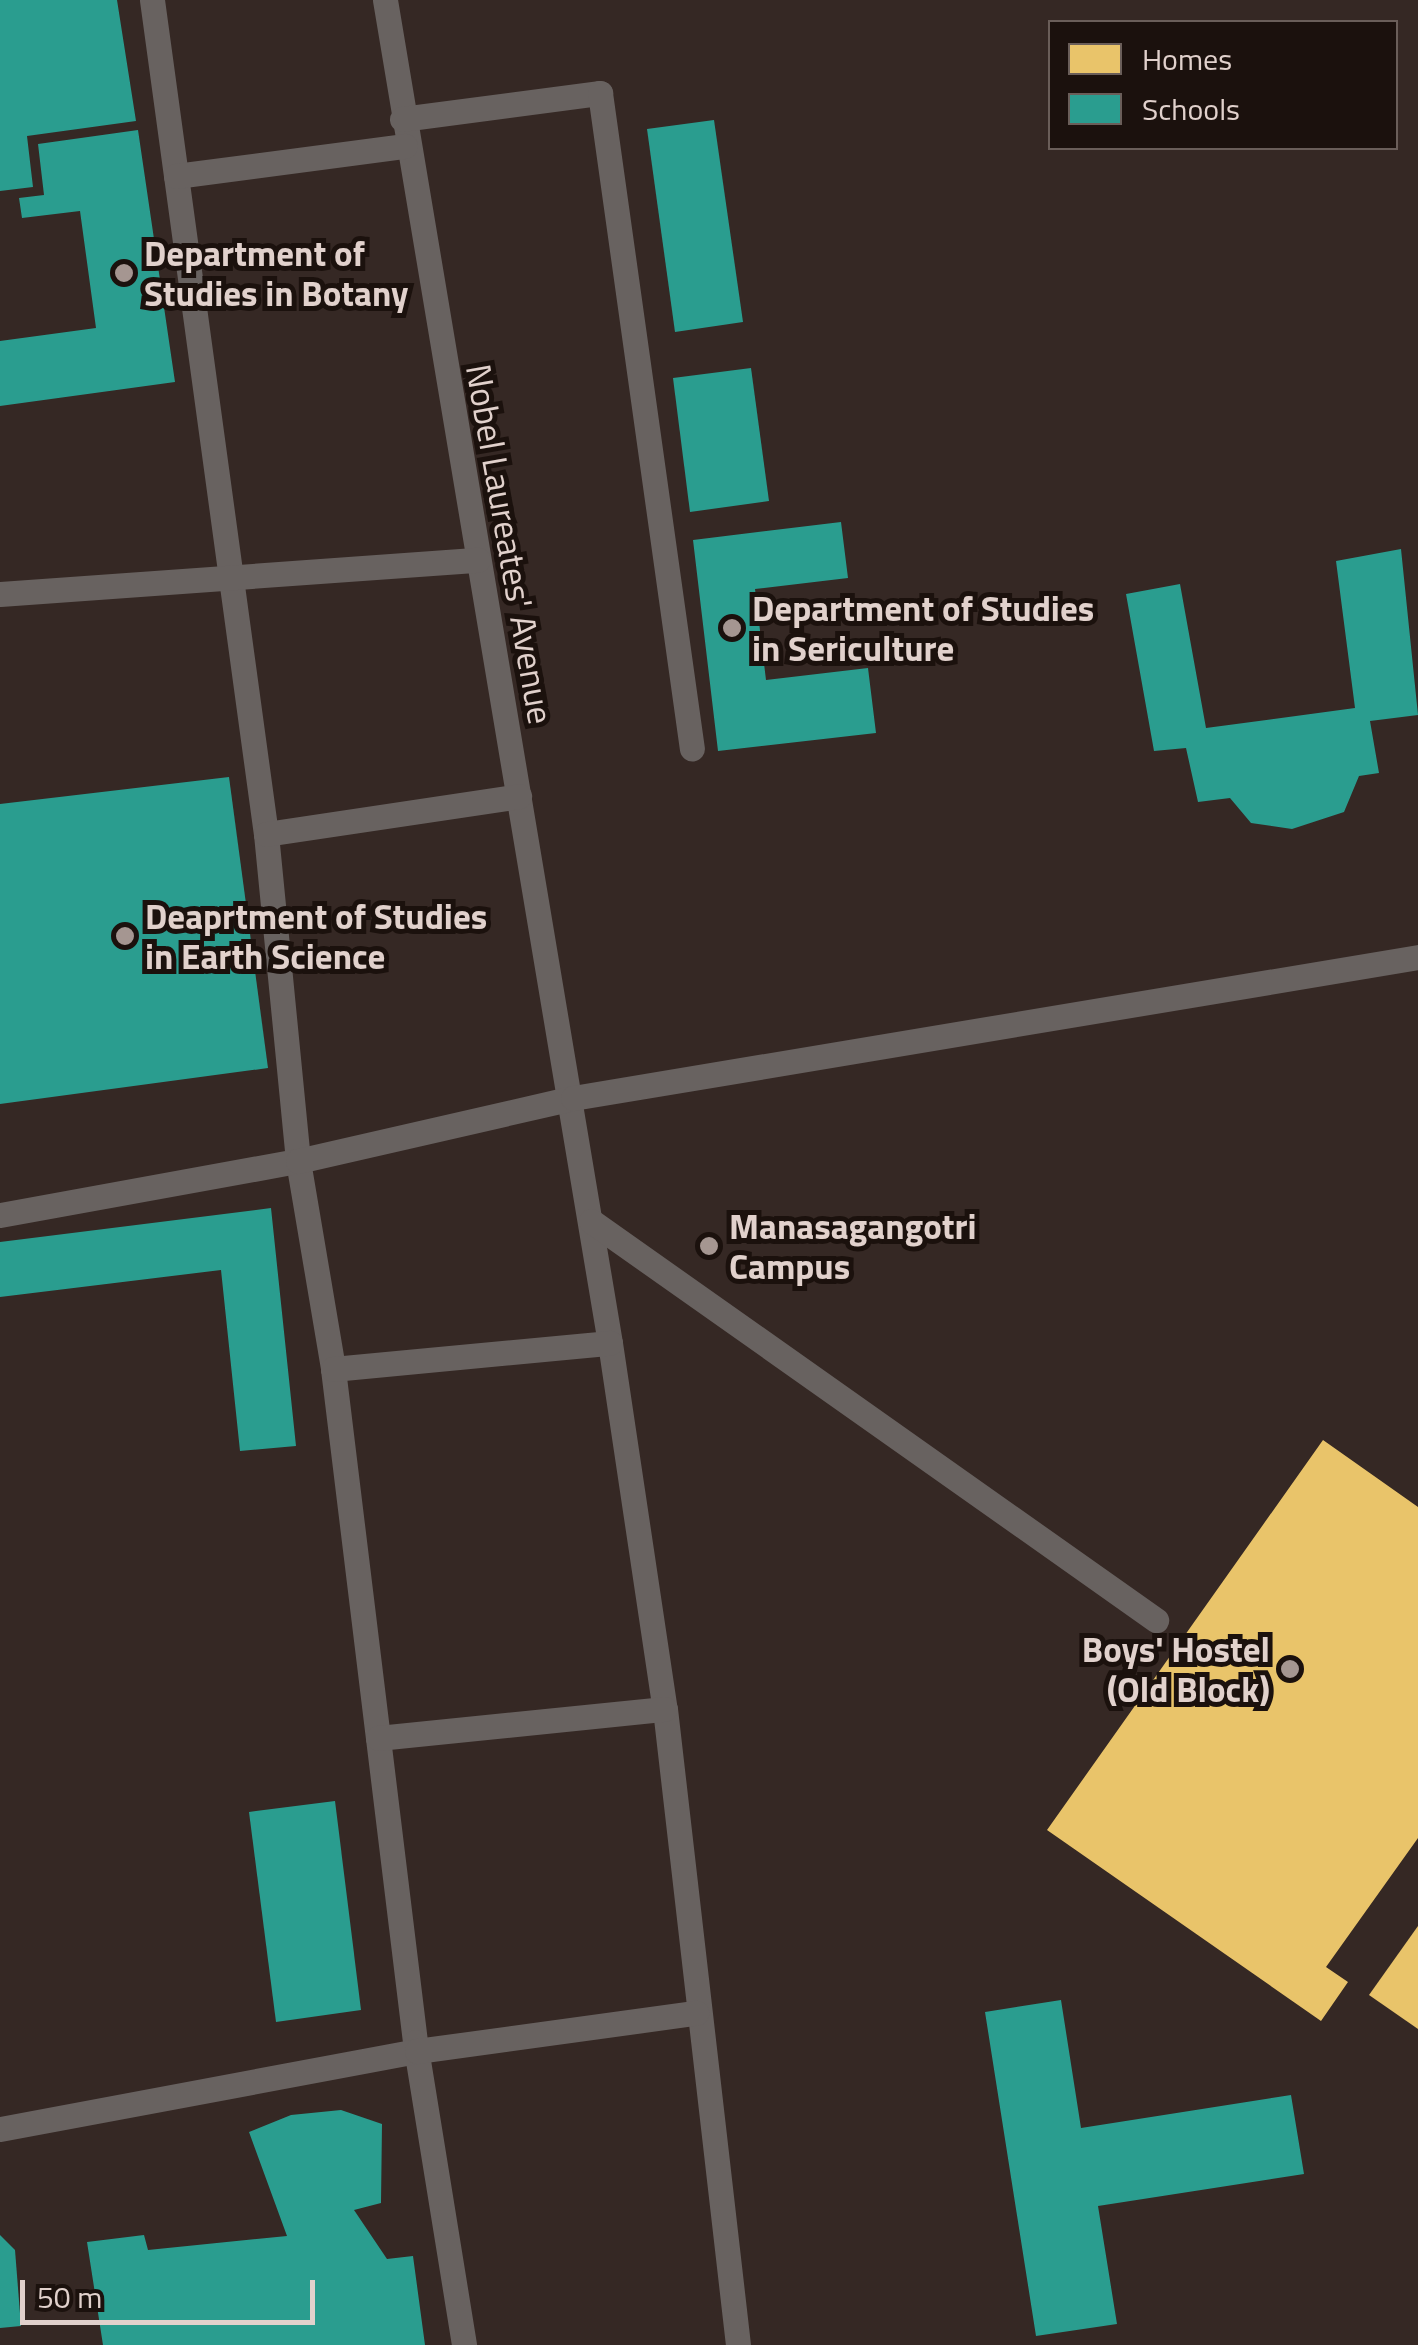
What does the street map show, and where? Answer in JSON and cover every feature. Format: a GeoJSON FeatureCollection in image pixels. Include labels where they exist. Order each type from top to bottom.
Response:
{"type":"FeatureCollection","features":[{"type":"Feature","properties":{"kind":"lane"},"geometry":{"type":"LineString","coordinates":[[152,0],[266,834],[298,1161],[333,1370],[416,2050],[464,2345]]}},
{"type":"Feature","properties":{"kind":"lane","name":"Nobel Laureates' Avenue"},"geometry":{"type":"LineString","coordinates":[[385,0],[405,146],[572,1098],[610,1343],[665,1710],[696,2013],[738,2345]]}},
{"type":"Feature","properties":{"kind":"lane"},"geometry":{"type":"LineString","coordinates":[[402,119],[600,93],[692,749]]}},
{"type":"Feature","properties":{"kind":"lane"},"geometry":{"type":"LineString","coordinates":[[176,176],[405,146]]}},
{"type":"Feature","properties":{"kind":"lane"},"geometry":{"type":"LineString","coordinates":[[0,594],[231,581],[478,560]]}},
{"type":"Feature","properties":{"kind":"lane"},"geometry":{"type":"LineString","coordinates":[[266,834],[519,796]]}},
{"type":"Feature","properties":{"kind":"lane"},"geometry":{"type":"LineString","coordinates":[[0,1215],[298,1161],[572,1098],[1418,957]]}},
{"type":"Feature","properties":{"kind":"lane"},"geometry":{"type":"LineString","coordinates":[[591,1220],[1156,1620]]}},
{"type":"Feature","properties":{"kind":"lane"},"geometry":{"type":"LineString","coordinates":[[333,1370],[610,1343]]}},
{"type":"Feature","properties":{"kind":"lane"},"geometry":{"type":"LineString","coordinates":[[378,1738],[665,1710]]}},
{"type":"Feature","properties":{"kind":"lane"},"geometry":{"type":"LineString","coordinates":[[0,2129],[416,2050],[696,2013]]}},
{"type":"Feature","properties":{"kind":"building: Homes","name":"Boys' Hostel (Old Block)"},"geometry":{"type":"Polygon","coordinates":[[[1323,1440],[1418,1507],[1418,1838],[1326,1967],[1348,1982],[1321,2021],[1047,1830],[1323,1440]]]}},
{"type":"Feature","properties":{"kind":"building: Homes"},"geometry":{"type":"Polygon","coordinates":[[[1418,1926],[1418,2029],[1369,1995],[1418,1926]]]}},
{"type":"Feature","properties":{"kind":"building: Schools"},"geometry":{"type":"Polygon","coordinates":[[[0,0],[117,0],[136,121],[27,136],[33,187],[0,191],[0,0]]]}},
{"type":"Feature","properties":{"kind":"building: Schools"},"geometry":{"type":"Polygon","coordinates":[[[714,120],[743,322],[675,332],[647,129],[714,120]]]}},
{"type":"Feature","properties":{"kind":"building: Schools","name":"Department of Studies in Botany"},"geometry":{"type":"Polygon","coordinates":[[[138,130],[175,382],[0,406],[0,341],[96,328],[80,211],[22,218],[19,198],[44,195],[38,144],[138,130]]]}},
{"type":"Feature","properties":{"kind":"building: Schools","name":"Department of Studies in Sericulture"},"geometry":{"type":"Polygon","coordinates":[[[751,368],[769,501],[690,512],[673,378],[751,368]]]}},
{"type":"Feature","properties":{"kind":"building: Schools","name":"Department of Studies in Sericulture"},"geometry":{"type":"Polygon","coordinates":[[[841,522],[848,578],[755,589],[766,680],[868,668],[876,733],[718,751],[693,540],[841,522]]]}},
{"type":"Feature","properties":{"kind":"building: Schools"},"geometry":{"type":"Polygon","coordinates":[[[1401,549],[1418,715],[1370,721],[1379,773],[1359,776],[1344,812],[1292,829],[1251,823],[1230,798],[1198,802],[1186,748],[1154,751],[1126,594],[1180,584],[1206,728],[1355,708],[1336,561],[1401,549]]]}},
{"type":"Feature","properties":{"kind":"building: Schools","name":"Deaprtment of Studies in Earth Science"},"geometry":{"type":"Polygon","coordinates":[[[229,777],[268,1068],[0,1104],[0,804],[229,777]]]}},
{"type":"Feature","properties":{"kind":"building: Schools"},"geometry":{"type":"Polygon","coordinates":[[[271,1208],[296,1446],[240,1451],[221,1270],[0,1297],[0,1242],[271,1208]]]}},
{"type":"Feature","properties":{"kind":"building: Schools"},"geometry":{"type":"Polygon","coordinates":[[[335,1801],[361,2010],[276,2022],[249,1812],[335,1801]]]}},
{"type":"Feature","properties":{"kind":"building: Schools"},"geometry":{"type":"Polygon","coordinates":[[[1061,2000],[1081,2128],[1291,2095],[1304,2174],[1098,2206],[1117,2324],[1036,2336],[985,2012],[1061,2000]]]}},
{"type":"Feature","properties":{"kind":"building: Schools"},"geometry":{"type":"Polygon","coordinates":[[[341,2110],[382,2124],[381,2203],[354,2210],[387,2259],[413,2256],[425,2345],[103,2345],[87,2242],[144,2235],[148,2250],[287,2236],[249,2132],[291,2115],[341,2110]]]}},
{"type":"Feature","properties":{"kind":"building: Schools"},"geometry":{"type":"Polygon","coordinates":[[[0,2235],[15,2250],[21,2326],[0,2328],[0,2235]]]}},
{"type":"Feature","properties":{"kind":"place","name":"Department of Studies in Botany"},"geometry":{"type":"Point","coordinates":[124,273]}},
{"type":"Feature","properties":{"kind":"place","name":"Department of Studies in Sericulture"},"geometry":{"type":"Point","coordinates":[732,628]}},
{"type":"Feature","properties":{"kind":"place","name":"Deaprtment of Studies in Earth Science"},"geometry":{"type":"Point","coordinates":[125,936]}},
{"type":"Feature","properties":{"kind":"place","name":"Manasagangotri Campus"},"geometry":{"type":"Point","coordinates":[709,1246]}},
{"type":"Feature","properties":{"kind":"place","name":"Boys' Hostel (Old Block)"},"geometry":{"type":"Point","coordinates":[1290,1669]}}]}
